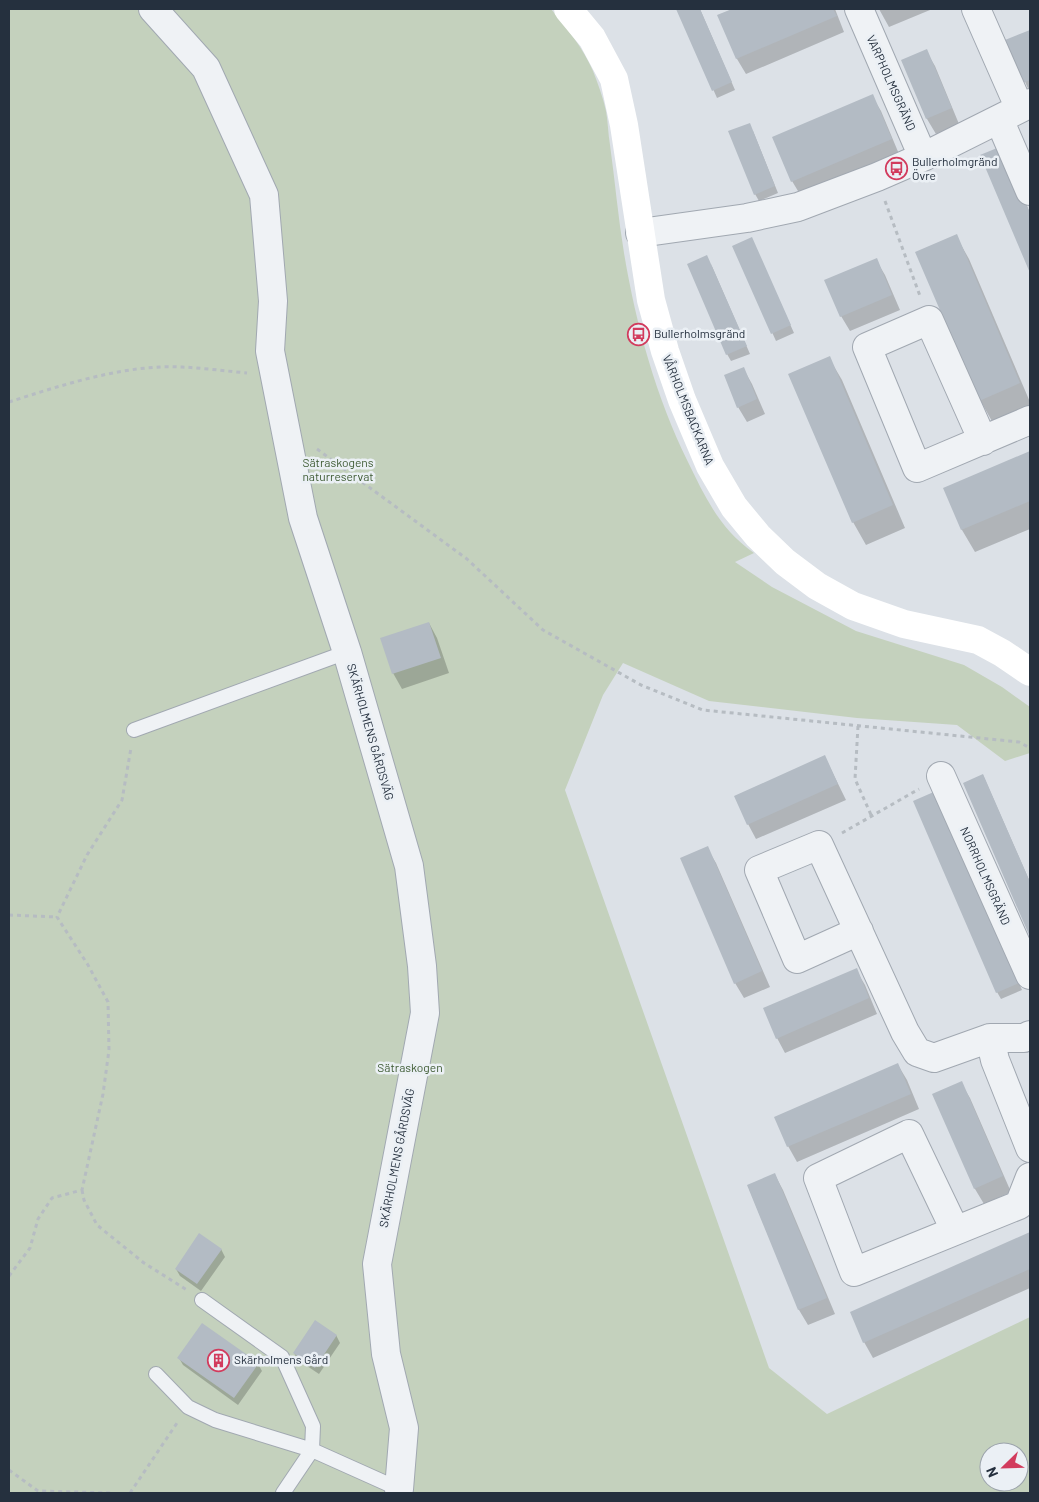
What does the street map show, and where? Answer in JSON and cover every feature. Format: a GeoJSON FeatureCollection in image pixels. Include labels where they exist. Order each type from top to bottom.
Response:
{"type":"FeatureCollection","features":[{"type":"Feature","properties":{"kind":"street","name":"SKÄRHOLMENS GÅRDSVÄG"},"geometry":{"type":"LineString","coordinates":[[153,9],[206,68],[264,195],[273,300],[270,351],[303,518],[347,652],[409,866],[424,985],[425,1013],[377,1264],[386,1354],[404,1428],[399,1491]]}},
{"type":"Feature","properties":{"kind":"street","name":"VÅRHOLMSBACKARNA"},"geometry":{"type":"LineString","coordinates":[[568,9],[592,38],[614,79],[624,125],[651,300],[665,351],[682,400],[710,466],[734,507],[758,536],[785,562],[817,586],[853,606],[904,624],[978,640],[1002,652],[1030,672]]}},
{"type":"Feature","properties":{"kind":"street","name":"VARPHOLMSGRÄND"},"geometry":{"type":"LineString","coordinates":[[859,9],[923,157]]}},
{"type":"Feature","properties":{"kind":"street"},"geometry":{"type":"LineString","coordinates":[[640,233],[747,218],[798,207],[923,157],[1027,105],[1012,91],[976,9]]}},
{"type":"Feature","properties":{"kind":"street"},"geometry":{"type":"LineString","coordinates":[[999,119],[1030,192]]}},
{"type":"Feature","properties":{"kind":"street"},"geometry":{"type":"LineString","coordinates":[[983,441],[929,320],[867,347],[917,468],[983,441],[1030,420]]}},
{"type":"Feature","properties":{"kind":"street","name":"NORRHOLMSGRÄND"},"geometry":{"type":"LineString","coordinates":[[941,776],[1030,975]]}},
{"type":"Feature","properties":{"kind":"street"},"geometry":{"type":"LineString","coordinates":[[859,931],[798,959],[759,870],[819,845],[917,1052],[934,1058],[990,1038],[1024,1038],[1030,1035]]}},
{"type":"Feature","properties":{"kind":"street"},"geometry":{"type":"LineString","coordinates":[[990,1038],[994,1060],[1030,1148]]}},
{"type":"Feature","properties":{"kind":"street"},"geometry":{"type":"LineString","coordinates":[[955,1230],[910,1134],[818,1178],[854,1272],[1019,1205],[1030,1177]]}},
{"type":"Feature","properties":{"kind":"lane"},"geometry":{"type":"LineString","coordinates":[[134,730],[347,652]]}},
{"type":"Feature","properties":{"kind":"lane"},"geometry":{"type":"LineString","coordinates":[[202,1300],[282,1357],[313,1426],[312,1450],[283,1493]]}},
{"type":"Feature","properties":{"kind":"lane"},"geometry":{"type":"LineString","coordinates":[[156,1374],[188,1407],[215,1420],[312,1450],[399,1491]]}},
{"type":"Feature","properties":{"kind":"path"},"geometry":{"type":"LineString","coordinates":[[877,177],[929,320]]}},
{"type":"Feature","properties":{"kind":"path"},"geometry":{"type":"LineString","coordinates":[[9,402],[50,389],[106,375],[146,369],[181,366],[275,377]]}},
{"type":"Feature","properties":{"kind":"path"},"geometry":{"type":"LineString","coordinates":[[315,448],[467,559],[543,630],[641,685],[703,710],[1018,742],[1030,748]]}},
{"type":"Feature","properties":{"kind":"path"},"geometry":{"type":"LineString","coordinates":[[858,726],[855,778],[872,817]]}},
{"type":"Feature","properties":{"kind":"path"},"geometry":{"type":"LineString","coordinates":[[57,917],[87,856],[122,800],[134,730]]}},
{"type":"Feature","properties":{"kind":"path"},"geometry":{"type":"LineString","coordinates":[[819,845],[872,817],[941,776]]}},
{"type":"Feature","properties":{"kind":"path"},"geometry":{"type":"LineString","coordinates":[[9,915],[57,917]]}},
{"type":"Feature","properties":{"kind":"path"},"geometry":{"type":"LineString","coordinates":[[57,917],[88,965],[108,1002],[109,1050],[103,1094],[82,1190],[84,1200],[97,1225],[144,1263],[202,1300]]}},
{"type":"Feature","properties":{"kind":"path"},"geometry":{"type":"LineString","coordinates":[[9,1276],[30,1248],[38,1219],[52,1198],[82,1190]]}},
{"type":"Feature","properties":{"kind":"path"},"geometry":{"type":"LineString","coordinates":[[130,1493],[188,1407]]}},
{"type":"Feature","properties":{"kind":"path"},"geometry":{"type":"LineString","coordinates":[[9,1470],[38,1491],[111,1493]]}},
{"type":"Feature","properties":{"kind":"green space","name":"Sätraskogen"},"geometry":{"type":"Polygon","coordinates":[[[9,9],[551,9],[580,46],[593,71],[607,115],[624,253],[648,360],[666,412],[708,501],[732,534],[754,553],[735,562],[772,587],[856,631],[964,665],[1002,687],[1030,707],[1030,753],[1005,761],[957,725],[857,718],[709,701],[623,663],[603,695],[565,790],[769,1368],[827,1414],[1030,1317],[1030,1493],[9,1493],[9,9]]]}},
{"type":"Feature","properties":{"kind":"building"},"geometry":{"type":"Polygon","coordinates":[[[676,9],[700,9],[732,82],[712,91],[676,9]]]}},
{"type":"Feature","properties":{"kind":"building"},"geometry":{"type":"Polygon","coordinates":[[[732,9],[833,9],[837,16],[736,59],[717,15],[732,9]]]}},
{"type":"Feature","properties":{"kind":"building"},"geometry":{"type":"Polygon","coordinates":[[[1030,30],[1030,80],[1023,83],[1005,40],[1030,30]]]}},
{"type":"Feature","properties":{"kind":"building"},"geometry":{"type":"Polygon","coordinates":[[[927,49],[952,108],[926,119],[901,60],[927,49]]]}},
{"type":"Feature","properties":{"kind":"building"},"geometry":{"type":"Polygon","coordinates":[[[873,94],[892,139],[791,182],[772,137],[873,94]]]}},
{"type":"Feature","properties":{"kind":"building"},"geometry":{"type":"Polygon","coordinates":[[[750,123],[775,186],[754,195],[728,131],[750,123]]]}},
{"type":"Feature","properties":{"kind":"building"},"geometry":{"type":"Polygon","coordinates":[[[1002,146],[1030,213],[1030,273],[980,155],[1002,146]]]}},
{"type":"Feature","properties":{"kind":"building"},"geometry":{"type":"Polygon","coordinates":[[[957,234],[1020,383],[979,401],[915,252],[957,234]]]}},
{"type":"Feature","properties":{"kind":"building"},"geometry":{"type":"Polygon","coordinates":[[[752,237],[791,325],[771,334],[732,246],[752,237]]]}},
{"type":"Feature","properties":{"kind":"building"},"geometry":{"type":"Polygon","coordinates":[[[707,255],[747,346],[726,355],[687,264],[707,255]]]}},
{"type":"Feature","properties":{"kind":"building"},"geometry":{"type":"Polygon","coordinates":[[[877,258],[892,295],[840,317],[824,280],[877,258]]]}},
{"type":"Feature","properties":{"kind":"building"},"geometry":{"type":"Polygon","coordinates":[[[830,356],[893,505],[852,523],[788,374],[830,356]]]}},
{"type":"Feature","properties":{"kind":"building"},"geometry":{"type":"Polygon","coordinates":[[[744,367],[757,399],[737,408],[724,375],[744,367]]]}},
{"type":"Feature","properties":{"kind":"building"},"geometry":{"type":"Polygon","coordinates":[[[1030,451],[1030,501],[961,530],[943,488],[1030,451]]]}},
{"type":"Feature","properties":{"kind":"building"},"geometry":{"type":"Polygon","coordinates":[[[429,622],[441,658],[392,674],[380,638],[429,622]]]}},
{"type":"Feature","properties":{"kind":"building"},"geometry":{"type":"Polygon","coordinates":[[[825,755],[838,784],[747,825],[734,796],[825,755]]]}},
{"type":"Feature","properties":{"kind":"building"},"geometry":{"type":"Polygon","coordinates":[[[983,774],[1030,882],[1030,937],[963,783],[983,774]]]}},
{"type":"Feature","properties":{"kind":"building"},"geometry":{"type":"Polygon","coordinates":[[[936,791],[1019,983],[996,993],[913,801],[936,791]]]}},
{"type":"Feature","properties":{"kind":"building"},"geometry":{"type":"Polygon","coordinates":[[[708,846],[762,971],[734,984],[680,858],[708,846]]]}},
{"type":"Feature","properties":{"kind":"building"},"geometry":{"type":"Polygon","coordinates":[[[857,968],[869,998],[776,1039],[763,1008],[857,968]]]}},
{"type":"Feature","properties":{"kind":"building"},"geometry":{"type":"Polygon","coordinates":[[[898,1063],[911,1094],[787,1147],[774,1117],[898,1063]]]}},
{"type":"Feature","properties":{"kind":"building"},"geometry":{"type":"Polygon","coordinates":[[[962,1081],[1003,1176],[974,1189],[932,1094],[962,1081]]]}},
{"type":"Feature","properties":{"kind":"building"},"geometry":{"type":"Polygon","coordinates":[[[775,1173],[827,1298],[798,1310],[747,1185],[775,1173]]]}},
{"type":"Feature","properties":{"kind":"building"},"geometry":{"type":"Polygon","coordinates":[[[1030,1232],[1030,1269],[863,1343],[850,1312],[1030,1232]]]}},
{"type":"Feature","properties":{"kind":"building"},"geometry":{"type":"Polygon","coordinates":[[[199,1233],[222,1249],[197,1284],[175,1269],[199,1233]]]}},
{"type":"Feature","properties":{"kind":"building"},"geometry":{"type":"Polygon","coordinates":[[[315,1320],[337,1335],[315,1368],[293,1353],[315,1320]]]}},
{"type":"Feature","properties":{"kind":"building","name":"Skärholmens Gård"},"geometry":{"type":"Polygon","coordinates":[[[202,1323],[259,1363],[234,1398],[177,1358],[202,1323]]]}},
{"type":"Feature","properties":{"kind":"place","name":"Bullerholmgränd Övre"},"geometry":{"type":"Point","coordinates":[896,169]}},
{"type":"Feature","properties":{"kind":"place","name":"Bullerholmsgränd"},"geometry":{"type":"Point","coordinates":[638,334]}},
{"type":"Feature","properties":{"kind":"place","name":"Skärholmens Gård"},"geometry":{"type":"Point","coordinates":[218,1360]}},
{"type":"Feature","properties":{"kind":"park label","name":"Sätraskogens naturreservat"},"geometry":{"type":"Point","coordinates":[338,470]}}]}
